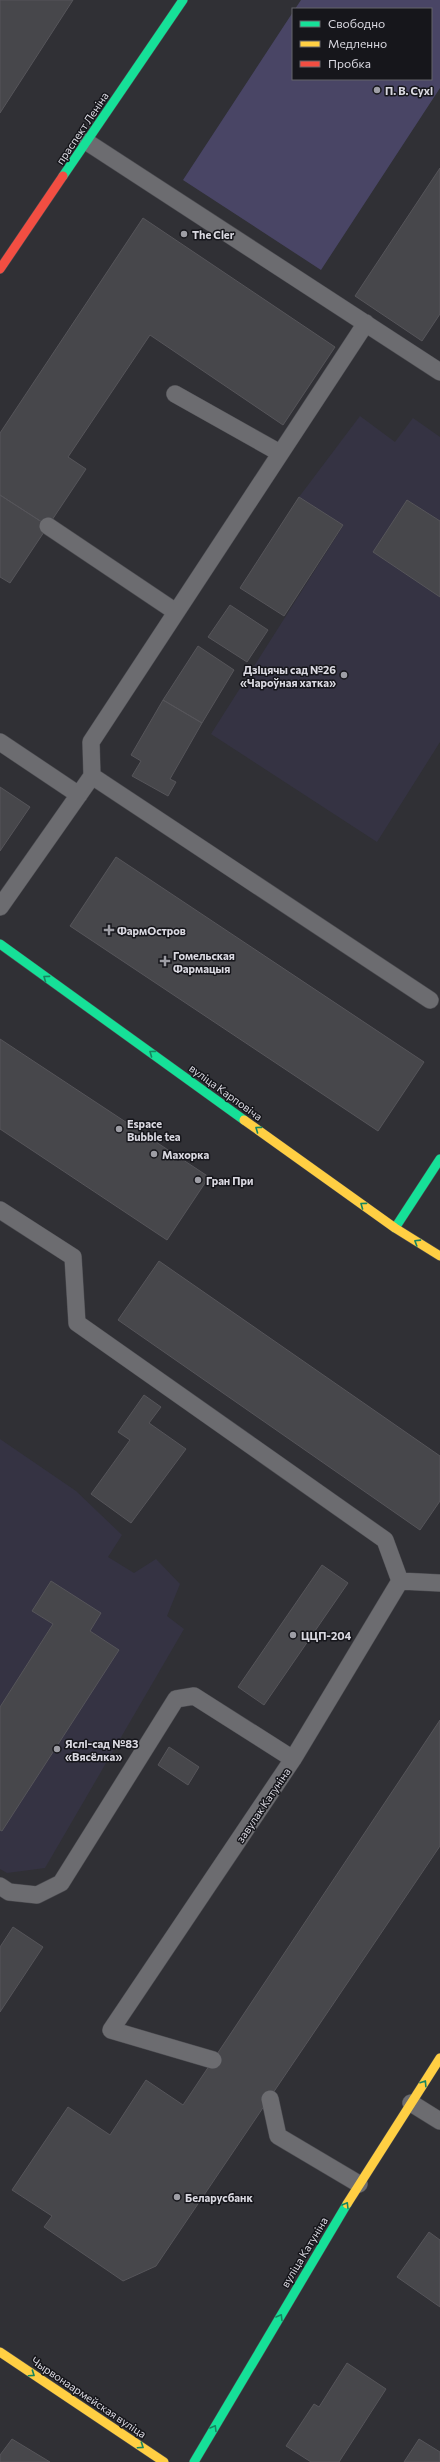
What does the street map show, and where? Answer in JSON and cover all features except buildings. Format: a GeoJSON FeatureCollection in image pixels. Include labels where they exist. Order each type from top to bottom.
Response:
{"type":"FeatureCollection","features":[{"type":"Feature","properties":{"kind":"street","name":"праспект Леніна"},"geometry":{"type":"LineString","coordinates":[[0,269],[183,0]]}},
{"type":"Feature","properties":{"kind":"street","name":"вуліца Карповіча"},"geometry":{"type":"LineString","coordinates":[[0,944],[395,1228],[440,1256]]}},
{"type":"Feature","properties":{"kind":"street"},"geometry":{"type":"LineString","coordinates":[[395,1228],[440,1159]]}},
{"type":"Feature","properties":{"kind":"street","name":"вуліца Катуніна"},"geometry":{"type":"LineString","coordinates":[[194,2462],[358,2184],[440,2058]]}},
{"type":"Feature","properties":{"kind":"street","name":"Чырвонаармейская вуліца"},"geometry":{"type":"LineString","coordinates":[[0,2352],[164,2462]]}},
{"type":"Feature","properties":{"kind":"lane"},"geometry":{"type":"LineString","coordinates":[[87,142],[440,372]]}},
{"type":"Feature","properties":{"kind":"lane"},"geometry":{"type":"LineString","coordinates":[[0,907],[92,776],[91,742],[366,324]]}},
{"type":"Feature","properties":{"kind":"lane"},"geometry":{"type":"LineString","coordinates":[[174,394],[280,453]]}},
{"type":"Feature","properties":{"kind":"lane"},"geometry":{"type":"LineString","coordinates":[[48,526],[176,612]]}},
{"type":"Feature","properties":{"kind":"lane"},"geometry":{"type":"LineString","coordinates":[[0,742],[79,795]]}},
{"type":"Feature","properties":{"kind":"lane"},"geometry":{"type":"LineString","coordinates":[[92,776],[430,1000]]}},
{"type":"Feature","properties":{"kind":"lane"},"geometry":{"type":"LineString","coordinates":[[0,1210],[73,1257],[77,1323],[385,1540],[400,1580]]}},
{"type":"Feature","properties":{"kind":"lane"},"geometry":{"type":"LineString","coordinates":[[400,1580],[440,1583]]}},
{"type":"Feature","properties":{"kind":"lane"},"geometry":{"type":"LineString","coordinates":[[293,1759],[400,1580]]}},
{"type":"Feature","properties":{"kind":"lane","name":"завулак Катуніна"},"geometry":{"type":"LineString","coordinates":[[0,1886],[9,1892],[37,1895],[61,1883],[176,1699],[194,1696],[293,1759],[112,2030],[213,2060]]}},
{"type":"Feature","properties":{"kind":"lane"},"geometry":{"type":"LineString","coordinates":[[270,2098],[278,2136],[358,2184]]}},
{"type":"Feature","properties":{"kind":"lane"},"geometry":{"type":"LineString","coordinates":[[411,2103],[440,2121]]}},
{"type":"Feature","properties":{"kind":"shaded area"},"geometry":{"type":"Polygon","coordinates":[[[301,0],[440,0],[440,88],[321,270],[183,180],[292,14],[292,80],[432,80],[432,8],[296,8],[301,0]]]}},
{"type":"Feature","properties":{"kind":"shaded area","name":"Дзіцячы сад №26 «Чароўная хатка»"},"geometry":{"type":"Polygon","coordinates":[[[360,416],[395,442],[413,418],[440,437],[440,742],[377,842],[211,734],[343,526],[299,497],[360,416]]]}},
{"type":"Feature","properties":{"kind":"shaded area","name":"Яслі-сад №83 «Вясёлка»"},"geometry":{"type":"Polygon","coordinates":[[[0,1439],[76,1491],[122,1535],[108,1557],[134,1573],[156,1559],[180,1584],[167,1616],[184,1629],[45,1868],[7,1873],[0,1869],[0,1439]]]}},
{"type":"Feature","properties":{"kind":"traffic: fast"},"geometry":{"type":"LineString","coordinates":[[63,176],[183,0]]}},
{"type":"Feature","properties":{"kind":"traffic: fast"},"geometry":{"type":"LineString","coordinates":[[0,944],[244,1120]]}},
{"type":"Feature","properties":{"kind":"traffic: fast"},"geometry":{"type":"LineString","coordinates":[[395,1228],[440,1159]]}},
{"type":"Feature","properties":{"kind":"traffic: fast"},"geometry":{"type":"LineString","coordinates":[[194,2462],[347,2204]]}},
{"type":"Feature","properties":{"kind":"traffic: slow"},"geometry":{"type":"LineString","coordinates":[[244,1120],[395,1228],[440,1256]]}},
{"type":"Feature","properties":{"kind":"traffic: slow"},"geometry":{"type":"LineString","coordinates":[[347,2204],[440,2058]]}},
{"type":"Feature","properties":{"kind":"traffic: slow"},"geometry":{"type":"LineString","coordinates":[[0,2352],[164,2462]]}},
{"type":"Feature","properties":{"kind":"traffic: jam"},"geometry":{"type":"LineString","coordinates":[[0,269],[63,176]]}},
{"type":"Feature","properties":{"kind":"place","name":"П. В. Сухі"},"geometry":{"type":"Point","coordinates":[377,90]}},
{"type":"Feature","properties":{"kind":"place","name":"The Cler"},"geometry":{"type":"Point","coordinates":[184,234]}},
{"type":"Feature","properties":{"kind":"place","name":"Дзіцячы сад №26 «Чароўная хатка»"},"geometry":{"type":"Point","coordinates":[344,675]}},
{"type":"Feature","properties":{"kind":"place","name":"ФармОстров"},"geometry":{"type":"Point","coordinates":[109,930]}},
{"type":"Feature","properties":{"kind":"place","name":"Гомельская Фармацыя"},"geometry":{"type":"Point","coordinates":[165,961]}},
{"type":"Feature","properties":{"kind":"place","name":"Espace Bubble tea"},"geometry":{"type":"Point","coordinates":[119,1129]}},
{"type":"Feature","properties":{"kind":"place","name":"Махорка"},"geometry":{"type":"Point","coordinates":[154,1154]}},
{"type":"Feature","properties":{"kind":"place","name":"Гран При"},"geometry":{"type":"Point","coordinates":[198,1180]}},
{"type":"Feature","properties":{"kind":"place","name":"ЦЦП-204"},"geometry":{"type":"Point","coordinates":[293,1635]}},
{"type":"Feature","properties":{"kind":"place","name":"Яслі-сад №83 «Вясёлка»"},"geometry":{"type":"Point","coordinates":[57,1749]}},
{"type":"Feature","properties":{"kind":"place","name":"Беларусбанк"},"geometry":{"type":"Point","coordinates":[177,2197]}}]}
